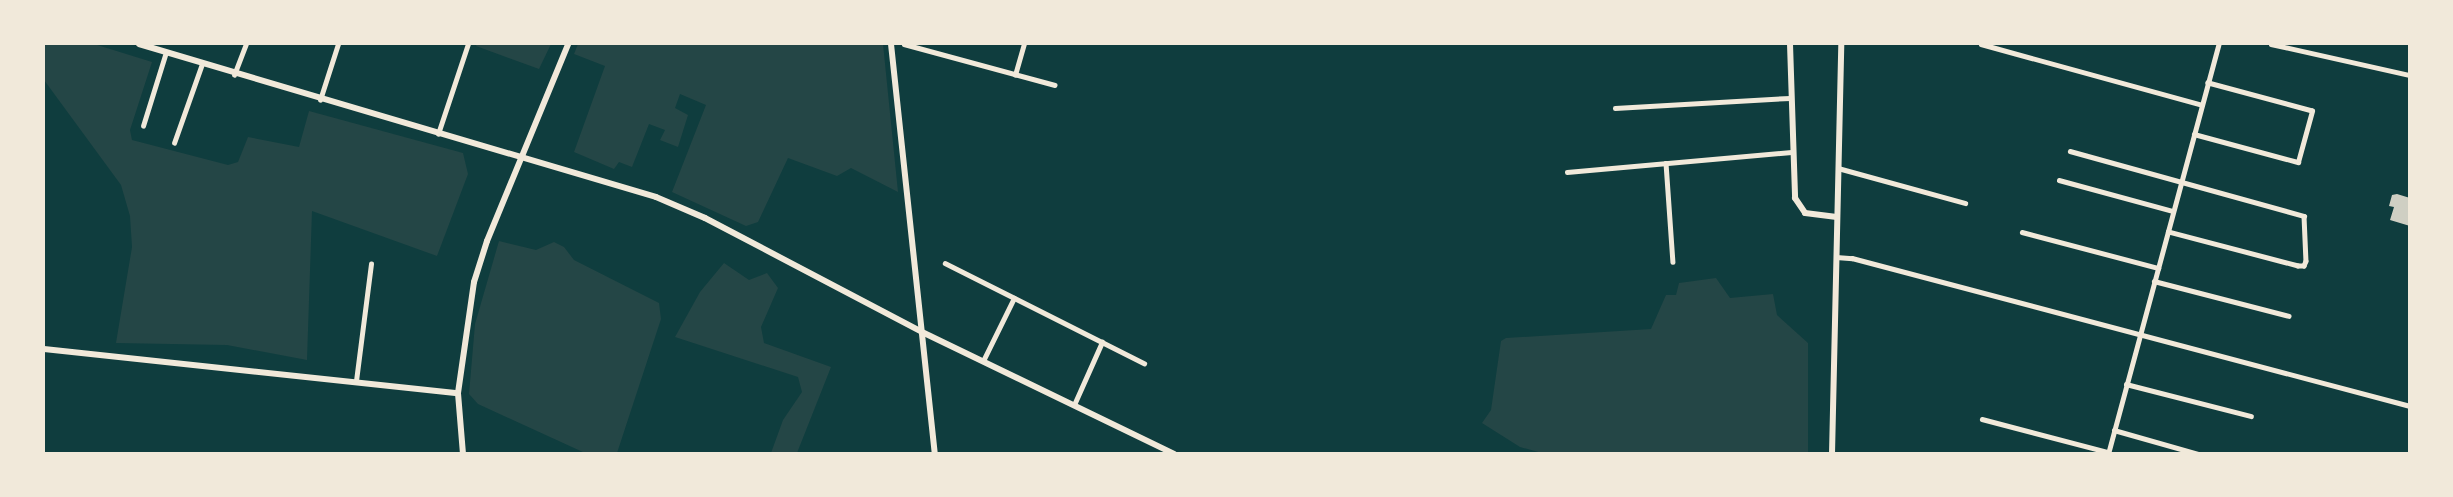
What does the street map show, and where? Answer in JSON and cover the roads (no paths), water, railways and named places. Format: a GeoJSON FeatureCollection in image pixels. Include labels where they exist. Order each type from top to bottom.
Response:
{"type":"FeatureCollection","features":[{"type":"Feature","properties":{"kind":"street"},"geometry":{"type":"LineString","coordinates":[[139,44],[234,75],[656,197],[705,218],[922,332],[1174,453]]}},
{"type":"Feature","properties":{"kind":"street"},"geometry":{"type":"LineString","coordinates":[[234,75],[246,44]]}},
{"type":"Feature","properties":{"kind":"street"},"geometry":{"type":"LineString","coordinates":[[320,100],[338,44]]}},
{"type":"Feature","properties":{"kind":"street"},"geometry":{"type":"LineString","coordinates":[[438,134],[468,44]]}},
{"type":"Feature","properties":{"kind":"street"},"geometry":{"type":"LineString","coordinates":[[464,453],[458,393],[474,282],[520,157],[568,44]]}},
{"type":"Feature","properties":{"kind":"street"},"geometry":{"type":"LineString","coordinates":[[891,44],[935,453]]}},
{"type":"Feature","properties":{"kind":"street"},"geometry":{"type":"LineString","coordinates":[[904,44],[1055,85]]}},
{"type":"Feature","properties":{"kind":"street"},"geometry":{"type":"LineString","coordinates":[[928,50],[930,44]]}},
{"type":"Feature","properties":{"kind":"street"},"geometry":{"type":"LineString","coordinates":[[1015,75],[1024,44]]}},
{"type":"Feature","properties":{"kind":"street"},"geometry":{"type":"LineString","coordinates":[[1790,44],[1791,152],[1799,208],[1805,213],[1837,217]]}},
{"type":"Feature","properties":{"kind":"street"},"geometry":{"type":"LineString","coordinates":[[1832,453],[1841,44]]}},
{"type":"Feature","properties":{"kind":"street"},"geometry":{"type":"LineString","coordinates":[[1981,44],[2202,105]]}},
{"type":"Feature","properties":{"kind":"street"},"geometry":{"type":"LineString","coordinates":[[1982,419],[2108,453],[2219,44]]}},
{"type":"Feature","properties":{"kind":"street"},"geometry":{"type":"LineString","coordinates":[[2271,44],[2409,75]]}},
{"type":"Feature","properties":{"kind":"street"},"geometry":{"type":"LineString","coordinates":[[143,126],[166,52]]}},
{"type":"Feature","properties":{"kind":"street"},"geometry":{"type":"LineString","coordinates":[[174,142],[202,64]]}},
{"type":"Feature","properties":{"kind":"street"},"geometry":{"type":"LineString","coordinates":[[2194,134],[2298,162],[2312,111],[2208,83]]}},
{"type":"Feature","properties":{"kind":"street"},"geometry":{"type":"LineString","coordinates":[[1615,108],[1790,98]]}},
{"type":"Feature","properties":{"kind":"street"},"geometry":{"type":"LineString","coordinates":[[2070,151],[2182,180],[2304,216],[2306,261],[2304,266],[2298,266],[2168,232]]}},
{"type":"Feature","properties":{"kind":"street"},"geometry":{"type":"LineString","coordinates":[[1567,172],[1791,152]]}},
{"type":"Feature","properties":{"kind":"street"},"geometry":{"type":"LineString","coordinates":[[1666,163],[1673,262]]}},
{"type":"Feature","properties":{"kind":"street"},"geometry":{"type":"LineString","coordinates":[[1838,168],[1965,203]]}},
{"type":"Feature","properties":{"kind":"street"},"geometry":{"type":"LineString","coordinates":[[2059,180],[2173,211]]}},
{"type":"Feature","properties":{"kind":"street"},"geometry":{"type":"LineString","coordinates":[[2022,232],[2158,268]]}},
{"type":"Feature","properties":{"kind":"street"},"geometry":{"type":"LineString","coordinates":[[1836,257],[1852,258],[2409,406]]}},
{"type":"Feature","properties":{"kind":"street"},"geometry":{"type":"LineString","coordinates":[[945,263],[1144,363]]}},
{"type":"Feature","properties":{"kind":"street"},"geometry":{"type":"LineString","coordinates":[[356,381],[371,264]]}},
{"type":"Feature","properties":{"kind":"street"},"geometry":{"type":"LineString","coordinates":[[2154,280],[2289,316]]}},
{"type":"Feature","properties":{"kind":"street"},"geometry":{"type":"LineString","coordinates":[[983,362],[1014,298]]}},
{"type":"Feature","properties":{"kind":"street"},"geometry":{"type":"LineString","coordinates":[[1074,405],[1102,342]]}},
{"type":"Feature","properties":{"kind":"street"},"geometry":{"type":"LineString","coordinates":[[44,349],[458,393]]}},
{"type":"Feature","properties":{"kind":"street"},"geometry":{"type":"LineString","coordinates":[[2126,384],[2251,416]]}},
{"type":"Feature","properties":{"kind":"street"},"geometry":{"type":"LineString","coordinates":[[2114,430],[2198,453]]}}]}
